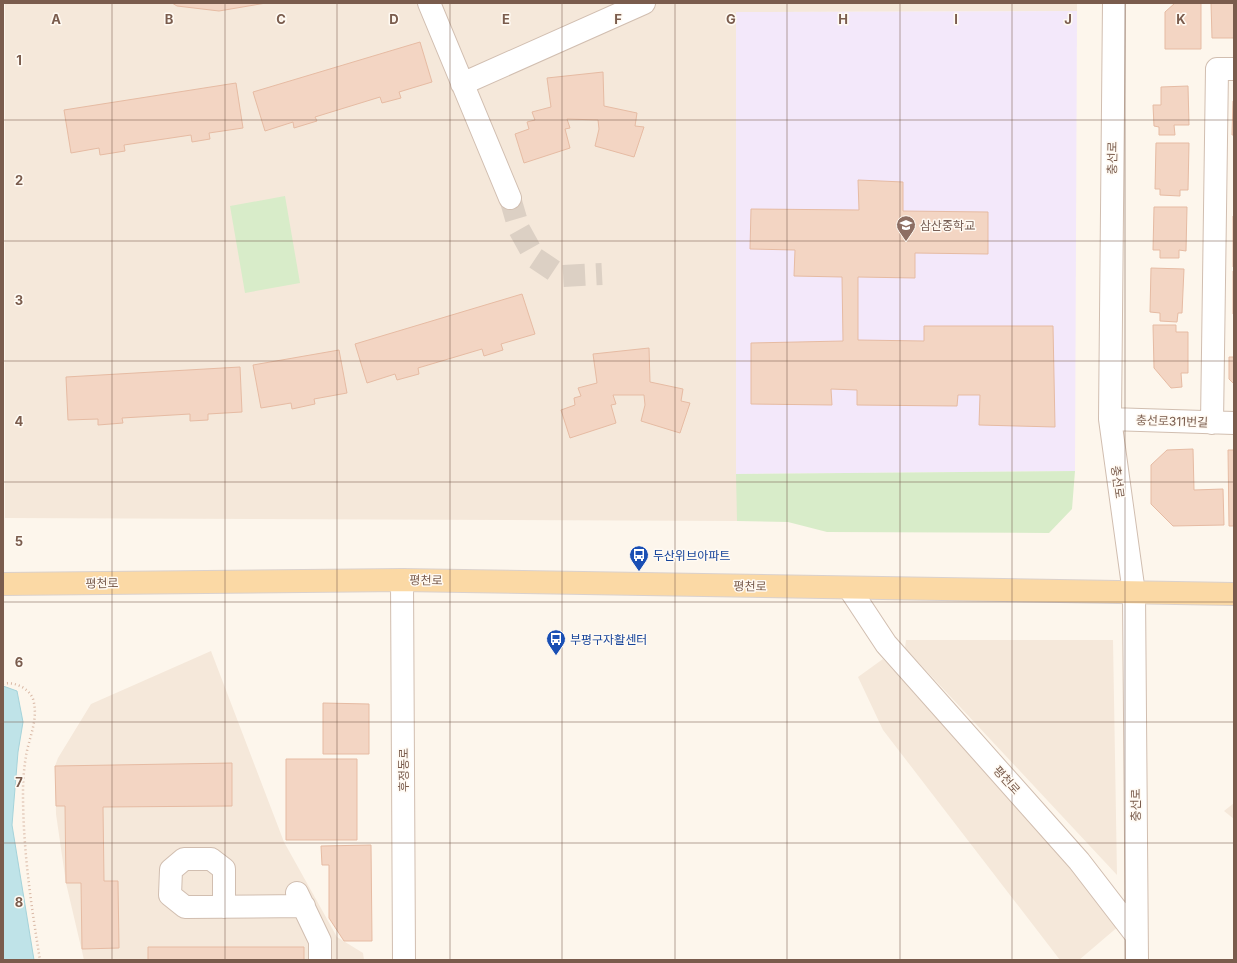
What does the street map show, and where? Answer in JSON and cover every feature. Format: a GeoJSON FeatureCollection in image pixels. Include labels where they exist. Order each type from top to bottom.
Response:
{"type":"FeatureCollection","features":[{"type":"Feature","properties":{"kind":"main road","name":"평천로"},"geometry":{"type":"LineString","coordinates":[[3,584],[402,580],[1234,594]]}},
{"type":"Feature","properties":{"kind":"street"},"geometry":{"type":"LineString","coordinates":[[429,3],[510,198]]}},
{"type":"Feature","properties":{"kind":"street"},"geometry":{"type":"LineString","coordinates":[[462,84],[644,3]]}},
{"type":"Feature","properties":{"kind":"street","name":"충선로"},"geometry":{"type":"LineString","coordinates":[[1114,3],[1110,419],[1134,593],[1137,960]]}},
{"type":"Feature","properties":{"kind":"street"},"geometry":{"type":"LineString","coordinates":[[1212,423],[1217,69],[1234,69]]}},
{"type":"Feature","properties":{"kind":"street","name":"충선로311번길"},"geometry":{"type":"LineString","coordinates":[[1110,419],[1234,423]]}},
{"type":"Feature","properties":{"kind":"street","name":"후정동로"},"geometry":{"type":"LineString","coordinates":[[402,580],[404,960]]}},
{"type":"Feature","properties":{"kind":"street","name":"평천로"},"geometry":{"type":"LineString","coordinates":[[849,588],[886,644],[1080,861],[1136,935]]}},
{"type":"Feature","properties":{"kind":"street"},"geometry":{"type":"LineString","coordinates":[[224,907],[301,900],[320,940],[320,960]]}},
{"type":"Feature","properties":{"kind":"path"},"geometry":{"type":"LineString","coordinates":[[3,684],[22,686],[33,698],[35,718],[26,756],[24,834],[31,902],[40,960]]}},
{"type":"Feature","properties":{"kind":"shaded area"},"geometry":{"type":"Polygon","coordinates":[[[5,3],[1077,3],[1077,11],[736,12],[737,521],[5,518],[5,3]]]}},
{"type":"Feature","properties":{"kind":"shaded area","name":"삼산중학교"},"geometry":{"type":"Polygon","coordinates":[[[1077,11],[1075,471],[736,474],[736,12],[1077,11]]]}},
{"type":"Feature","properties":{"kind":"shaded area"},"geometry":{"type":"Polygon","coordinates":[[[906,640],[1113,640],[1117,875],[905,648],[906,640]]]}},
{"type":"Feature","properties":{"kind":"shaded area"},"geometry":{"type":"Polygon","coordinates":[[[211,651],[284,842],[337,937],[363,953],[364,960],[84,960],[66,883],[56,814],[55,766],[58,758],[91,704],[211,651]]]}},
{"type":"Feature","properties":{"kind":"shaded area"},"geometry":{"type":"Polygon","coordinates":[[[883,659],[1068,863],[1120,925],[1079,960],[1060,960],[883,730],[858,677],[883,659]]]}},
{"type":"Feature","properties":{"kind":"shaded area"},"geometry":{"type":"Polygon","coordinates":[[[1234,803],[1234,819],[1224,811],[1234,803]]]}},
{"type":"Feature","properties":{"kind":"green space"},"geometry":{"type":"Polygon","coordinates":[[[285,196],[300,283],[245,293],[230,206],[285,196]]]}},
{"type":"Feature","properties":{"kind":"green space"},"geometry":{"type":"Polygon","coordinates":[[[1075,471],[1072,509],[1049,533],[827,532],[788,522],[737,521],[736,474],[1075,471]]]}},
{"type":"Feature","properties":{"kind":"water"},"geometry":{"type":"Polygon","coordinates":[[[3,686],[17,691],[23,722],[18,752],[12,825],[34,960],[3,960],[3,686]]]}},
{"type":"Feature","properties":{"kind":"building"},"geometry":{"type":"Polygon","coordinates":[[[172,3],[266,3],[219,11],[177,6],[172,3]]]}},
{"type":"Feature","properties":{"kind":"building"},"geometry":{"type":"Polygon","coordinates":[[[1175,3],[1201,3],[1201,49],[1165,49],[1165,12],[1175,3]]]}},
{"type":"Feature","properties":{"kind":"building"},"geometry":{"type":"Polygon","coordinates":[[[1211,3],[1234,3],[1234,38],[1212,38],[1211,3]]]}},
{"type":"Feature","properties":{"kind":"building"},"geometry":{"type":"Polygon","coordinates":[[[420,42],[432,82],[399,92],[401,98],[382,103],[380,97],[315,117],[317,121],[294,128],[293,122],[265,131],[253,92],[420,42]]]}},
{"type":"Feature","properties":{"kind":"building"},"geometry":{"type":"Polygon","coordinates":[[[603,72],[604,106],[637,113],[635,126],[644,127],[634,157],[595,146],[599,129],[598,120],[567,119],[570,128],[565,129],[570,148],[524,163],[515,134],[529,129],[527,122],[535,120],[532,112],[551,107],[547,78],[603,72]]]}},
{"type":"Feature","properties":{"kind":"building"},"geometry":{"type":"Polygon","coordinates":[[[236,83],[243,128],[209,133],[210,139],[192,142],[191,135],[124,145],[125,151],[100,155],[99,148],[71,153],[64,110],[236,83]]]}},
{"type":"Feature","properties":{"kind":"building"},"geometry":{"type":"Polygon","coordinates":[[[1188,86],[1189,125],[1174,125],[1175,135],[1159,135],[1159,127],[1154,126],[1153,105],[1161,105],[1161,87],[1188,86]]]}},
{"type":"Feature","properties":{"kind":"building"},"geometry":{"type":"Polygon","coordinates":[[[1234,100],[1234,135],[1232,135],[1233,101],[1234,100]]]}},
{"type":"Feature","properties":{"kind":"building"},"geometry":{"type":"Polygon","coordinates":[[[1156,143],[1189,143],[1188,190],[1180,190],[1180,196],[1160,195],[1160,189],[1155,189],[1156,143]]]}},
{"type":"Feature","properties":{"kind":"building"},"geometry":{"type":"Polygon","coordinates":[[[858,180],[903,182],[903,211],[988,212],[988,254],[915,253],[915,278],[858,277],[858,340],[924,341],[924,326],[1053,326],[1055,427],[979,425],[980,395],[958,395],[957,406],[857,405],[857,390],[831,389],[832,405],[751,404],[751,343],[843,341],[842,277],[794,276],[795,250],[750,249],[751,209],[859,210],[858,180]]]}},
{"type":"Feature","properties":{"kind":"building"},"geometry":{"type":"Polygon","coordinates":[[[1154,207],[1187,207],[1186,251],[1179,250],[1179,258],[1160,258],[1160,250],[1153,250],[1154,207]]]}},
{"type":"Feature","properties":{"kind":"building"},"geometry":{"type":"Polygon","coordinates":[[[1234,216],[1234,267],[1233,267],[1234,216]]]}},
{"type":"Feature","properties":{"kind":"building"},"geometry":{"type":"Polygon","coordinates":[[[1151,268],[1184,269],[1182,313],[1178,313],[1177,322],[1160,321],[1160,313],[1150,312],[1151,268]]]}},
{"type":"Feature","properties":{"kind":"building"},"geometry":{"type":"Polygon","coordinates":[[[1234,271],[1234,314],[1233,314],[1234,271]]]}},
{"type":"Feature","properties":{"kind":"building"},"geometry":{"type":"Polygon","coordinates":[[[522,294],[535,334],[501,344],[503,350],[484,356],[482,349],[418,368],[419,374],[397,380],[395,374],[367,383],[355,344],[522,294]]]}},
{"type":"Feature","properties":{"kind":"building"},"geometry":{"type":"Polygon","coordinates":[[[1153,325],[1176,325],[1176,332],[1188,332],[1188,373],[1181,373],[1182,387],[1171,388],[1154,368],[1153,325]]]}},
{"type":"Feature","properties":{"kind":"building"},"geometry":{"type":"Polygon","coordinates":[[[649,348],[650,382],[683,389],[681,401],[690,403],[680,433],[641,421],[645,405],[644,395],[613,395],[616,404],[611,405],[616,423],[570,438],[561,410],[575,405],[574,398],[581,396],[578,388],[597,383],[593,354],[649,348]]]}},
{"type":"Feature","properties":{"kind":"building"},"geometry":{"type":"Polygon","coordinates":[[[339,350],[347,393],[314,399],[315,404],[292,409],[291,403],[261,408],[253,365],[339,350]]]}},
{"type":"Feature","properties":{"kind":"building"},"geometry":{"type":"Polygon","coordinates":[[[1229,357],[1234,357],[1234,384],[1229,379],[1229,357]]]}},
{"type":"Feature","properties":{"kind":"building"},"geometry":{"type":"Polygon","coordinates":[[[240,367],[242,412],[208,414],[208,420],[190,421],[190,414],[122,418],[123,423],[98,425],[98,419],[68,420],[66,377],[240,367]]]}},
{"type":"Feature","properties":{"kind":"building"},"geometry":{"type":"Polygon","coordinates":[[[1193,449],[1194,490],[1223,489],[1224,525],[1173,526],[1151,504],[1151,465],[1167,450],[1193,449]]]}},
{"type":"Feature","properties":{"kind":"building"},"geometry":{"type":"Polygon","coordinates":[[[1228,450],[1234,450],[1234,526],[1229,526],[1228,450]]]}},
{"type":"Feature","properties":{"kind":"building"},"geometry":{"type":"Polygon","coordinates":[[[323,703],[369,704],[369,754],[323,754],[323,703]]]}},
{"type":"Feature","properties":{"kind":"building"},"geometry":{"type":"Polygon","coordinates":[[[286,759],[357,759],[357,840],[286,840],[286,759]]]}},
{"type":"Feature","properties":{"kind":"building"},"geometry":{"type":"Polygon","coordinates":[[[232,763],[232,806],[103,807],[104,881],[118,881],[119,948],[82,949],[81,883],[66,883],[65,806],[56,806],[55,766],[232,763]]]}},
{"type":"Feature","properties":{"kind":"building"},"geometry":{"type":"Polygon","coordinates":[[[371,845],[372,941],[344,941],[329,918],[329,865],[322,865],[321,846],[371,845]]]}},
{"type":"Feature","properties":{"kind":"building"},"geometry":{"type":"Polygon","coordinates":[[[148,947],[304,947],[304,960],[148,960],[148,947]]]}},
{"type":"Feature","properties":{"kind":"tunnel"},"geometry":{"type":"LineString","coordinates":[[510,198],[519,229],[535,258],[562,276],[602,274]]}},
{"type":"Feature","properties":{"kind":"place","name":"삼산중학교"},"geometry":{"type":"Point","coordinates":[906,242]}},
{"type":"Feature","properties":{"kind":"place","name":"두산위브아파트"},"geometry":{"type":"Point","coordinates":[639,572]}},
{"type":"Feature","properties":{"kind":"place","name":"부평구자활센터"},"geometry":{"type":"Point","coordinates":[556,656]}}]}
